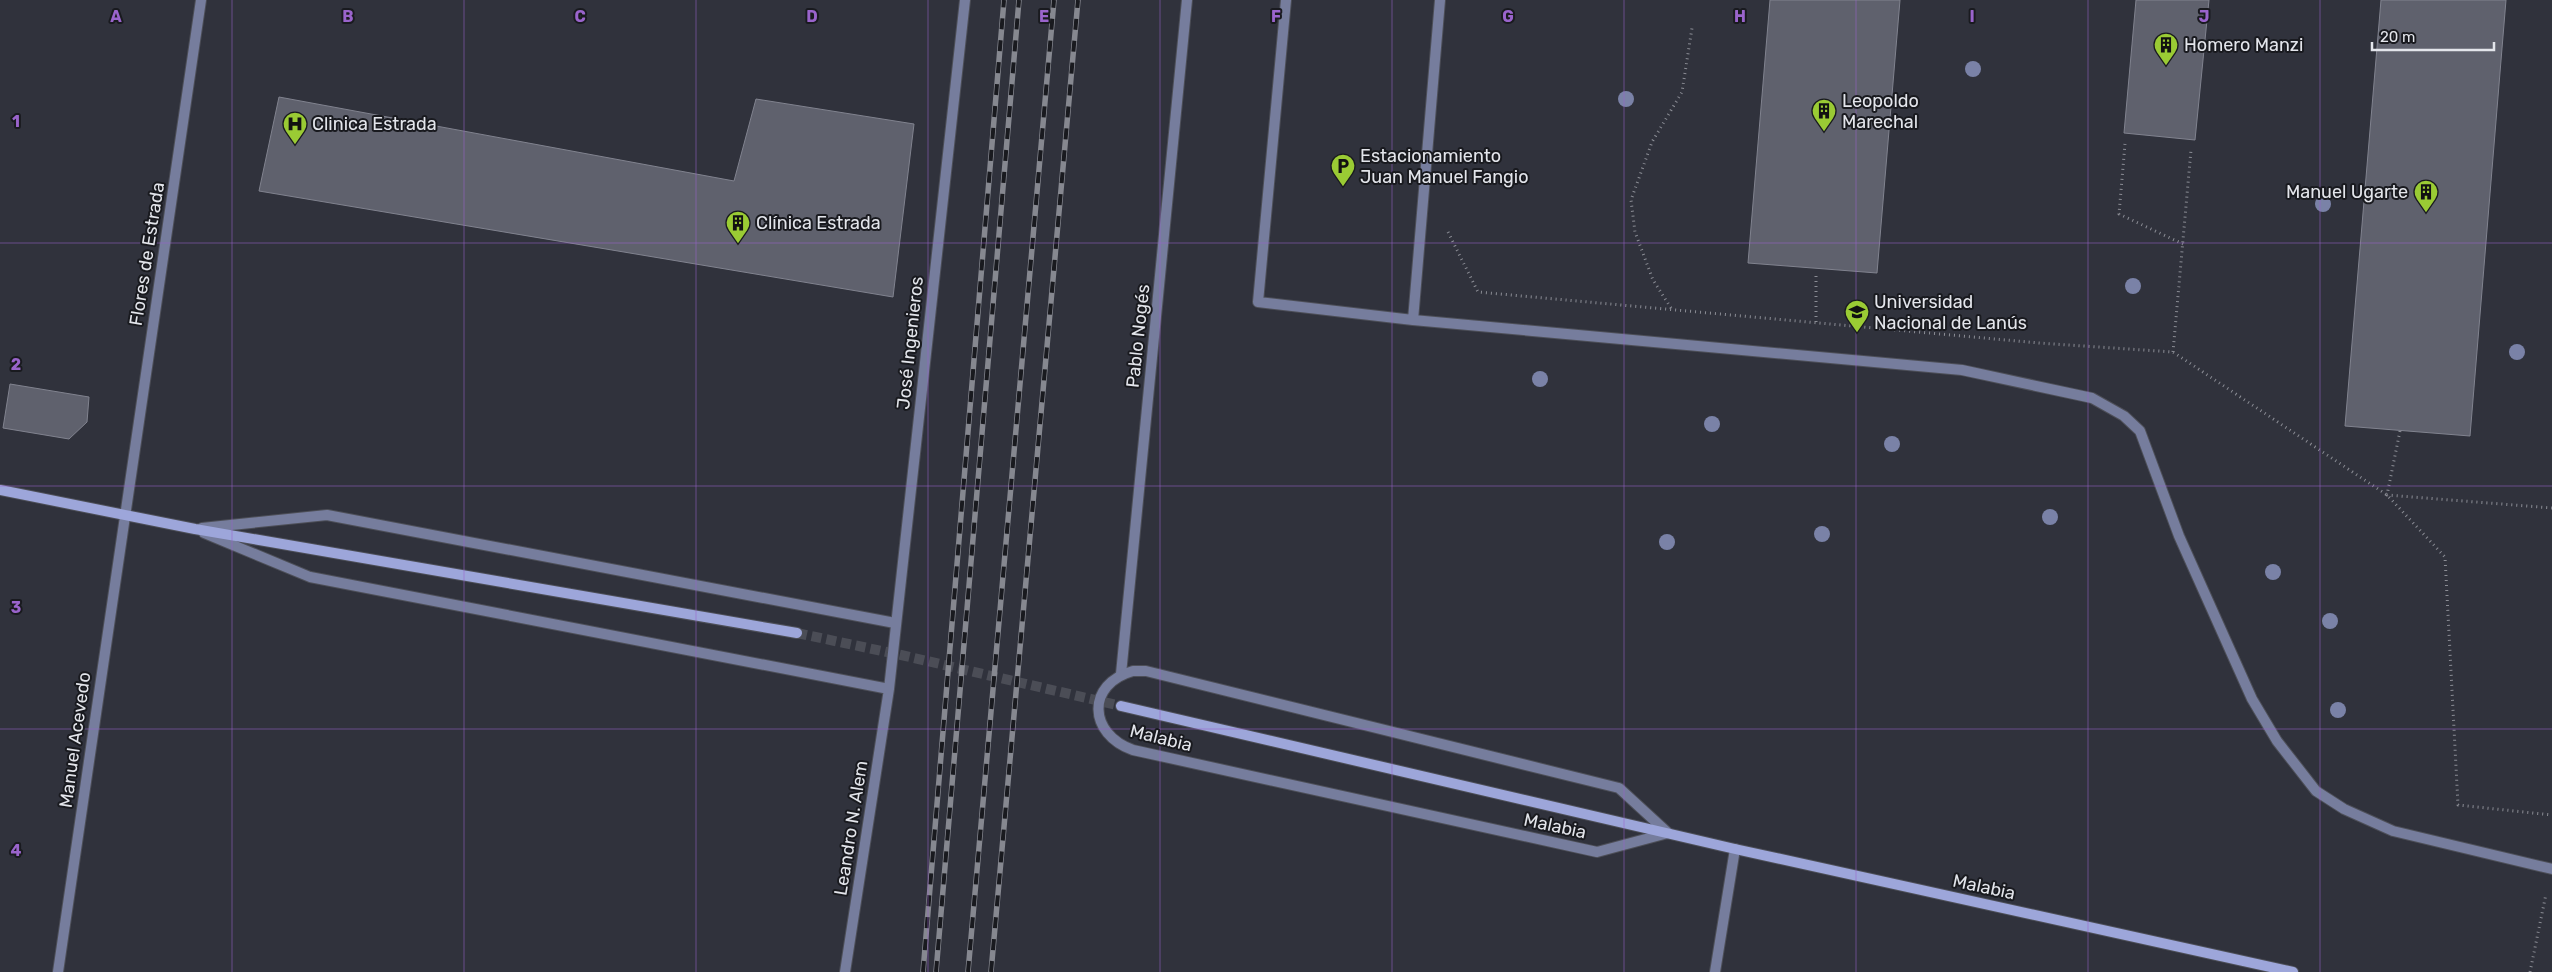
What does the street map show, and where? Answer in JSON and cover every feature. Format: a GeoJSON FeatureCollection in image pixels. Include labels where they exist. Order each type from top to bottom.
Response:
{"type":"FeatureCollection","features":[{"type":"Feature","properties":{"kind":"main road"},"geometry":{"type":"LineString","coordinates":[[0,490],[124,513],[196,529],[797,634]]}},
{"type":"Feature","properties":{"kind":"main road","name":"Malabia"},"geometry":{"type":"LineString","coordinates":[[1121,706],[1736,849],[2293,972]]}},
{"type":"Feature","properties":{"kind":"street","name":"Flores de Estrada"},"geometry":{"type":"LineString","coordinates":[[124,513],[201,0]]}},
{"type":"Feature","properties":{"kind":"street","name":"José Ingenieros"},"geometry":{"type":"LineString","coordinates":[[889,689],[965,0]]}},
{"type":"Feature","properties":{"kind":"street","name":"Pablo Nogés"},"geometry":{"type":"LineString","coordinates":[[1121,674],[1187,0]]}},
{"type":"Feature","properties":{"kind":"street"},"geometry":{"type":"LineString","coordinates":[[1286,0],[1258,302],[1413,320],[1962,370],[2092,398],[2124,416],[2140,431],[2179,536],[2252,699],[2277,741],[2316,791],[2344,809],[2393,831],[2552,869]]}},
{"type":"Feature","properties":{"kind":"street"},"geometry":{"type":"LineString","coordinates":[[1413,320],[1440,0]]}},
{"type":"Feature","properties":{"kind":"street","name":"Manuel Acevedo"},"geometry":{"type":"LineString","coordinates":[[58,972],[124,513]]}},
{"type":"Feature","properties":{"kind":"street"},"geometry":{"type":"LineString","coordinates":[[196,529],[327,515],[895,623]]}},
{"type":"Feature","properties":{"kind":"street"},"geometry":{"type":"LineString","coordinates":[[196,529],[310,577],[889,689]]}},
{"type":"Feature","properties":{"kind":"street","name":"Malabia"},"geometry":{"type":"LineString","coordinates":[[1146,671],[1619,788],[1668,833],[1597,852],[1133,750],[1118,745],[1107,734],[1100,720],[1099,705],[1103,693],[1121,674],[1146,671]]}},
{"type":"Feature","properties":{"kind":"street","name":"Leandro N. Alem"},"geometry":{"type":"LineString","coordinates":[[845,972],[889,689]]}},
{"type":"Feature","properties":{"kind":"street"},"geometry":{"type":"LineString","coordinates":[[1715,972],[1736,849]]}},
{"type":"Feature","properties":{"kind":"path"},"geometry":{"type":"LineString","coordinates":[[1671,309],[1653,280],[1634,232],[1631,200],[1652,142],[1682,92],[1692,28]]}},
{"type":"Feature","properties":{"kind":"path"},"geometry":{"type":"LineString","coordinates":[[2125,144],[2119,214],[2183,244]]}},
{"type":"Feature","properties":{"kind":"path"},"geometry":{"type":"LineString","coordinates":[[2174,352],[2191,150]]}},
{"type":"Feature","properties":{"kind":"path"},"geometry":{"type":"LineString","coordinates":[[1447,230],[1478,292],[2174,352],[2386,495],[2445,557],[2458,805],[2552,814]]}},
{"type":"Feature","properties":{"kind":"path"},"geometry":{"type":"LineString","coordinates":[[1816,276],[1816,322]]}},
{"type":"Feature","properties":{"kind":"path"},"geometry":{"type":"LineString","coordinates":[[2386,495],[2400,431]]}},
{"type":"Feature","properties":{"kind":"path"},"geometry":{"type":"LineString","coordinates":[[2386,495],[2552,508]]}},
{"type":"Feature","properties":{"kind":"path"},"geometry":{"type":"LineString","coordinates":[[2530,972],[2552,869]]}},
{"type":"Feature","properties":{"kind":"building","name":"Leopoldo Marechal"},"geometry":{"type":"Polygon","coordinates":[[[1770,0],[1900,0],[1877,273],[1748,263],[1770,0]]]}},
{"type":"Feature","properties":{"kind":"building","name":"Homero Manzi"},"geometry":{"type":"Polygon","coordinates":[[[2136,0],[2209,0],[2195,140],[2124,133],[2136,0]]]}},
{"type":"Feature","properties":{"kind":"building","name":"Manuel Ugarte"},"geometry":{"type":"Polygon","coordinates":[[[2381,0],[2506,0],[2470,436],[2345,426],[2381,0]]]}},
{"type":"Feature","properties":{"kind":"building","name":"Clínica Estrada"},"geometry":{"type":"Polygon","coordinates":[[[279,97],[734,181],[756,99],[914,124],[893,297],[259,191],[279,97]]]}},
{"type":"Feature","properties":{"kind":"building"},"geometry":{"type":"Polygon","coordinates":[[[10,384],[89,397],[87,422],[69,439],[3,428],[10,384]]]}},
{"type":"Feature","properties":{"kind":"tunnel"},"geometry":{"type":"LineString","coordinates":[[797,633],[1121,706]]}},
{"type":"Feature","properties":{"kind":"railway"},"geometry":{"type":"LineString","coordinates":[[923,972],[1004,0]]}},
{"type":"Feature","properties":{"kind":"railway"},"geometry":{"type":"LineString","coordinates":[[936,972],[1019,0]]}},
{"type":"Feature","properties":{"kind":"railway"},"geometry":{"type":"LineString","coordinates":[[968,972],[1054,0]]}},
{"type":"Feature","properties":{"kind":"railway"},"geometry":{"type":"LineString","coordinates":[[991,972],[1078,0]]}},
{"type":"Feature","properties":{"kind":"place","name":"Homero Manzi"},"geometry":{"type":"Point","coordinates":[2166,66]}},
{"type":"Feature","properties":{"kind":"place","name":"Leopoldo Marechal"},"geometry":{"type":"Point","coordinates":[1824,132]}},
{"type":"Feature","properties":{"kind":"place","name":"Clinica Estrada"},"geometry":{"type":"Point","coordinates":[295,145]}},
{"type":"Feature","properties":{"kind":"place","name":"Estacionamiento Juan Manuel Fangio"},"geometry":{"type":"Point","coordinates":[1343,187]}},
{"type":"Feature","properties":{"kind":"place","name":"Manuel Ugarte"},"geometry":{"type":"Point","coordinates":[2426,213]}},
{"type":"Feature","properties":{"kind":"place","name":"Clínica Estrada"},"geometry":{"type":"Point","coordinates":[738,244]}},
{"type":"Feature","properties":{"kind":"place","name":"Universidad Nacional de Lanús"},"geometry":{"type":"Point","coordinates":[1857,333]}}]}
